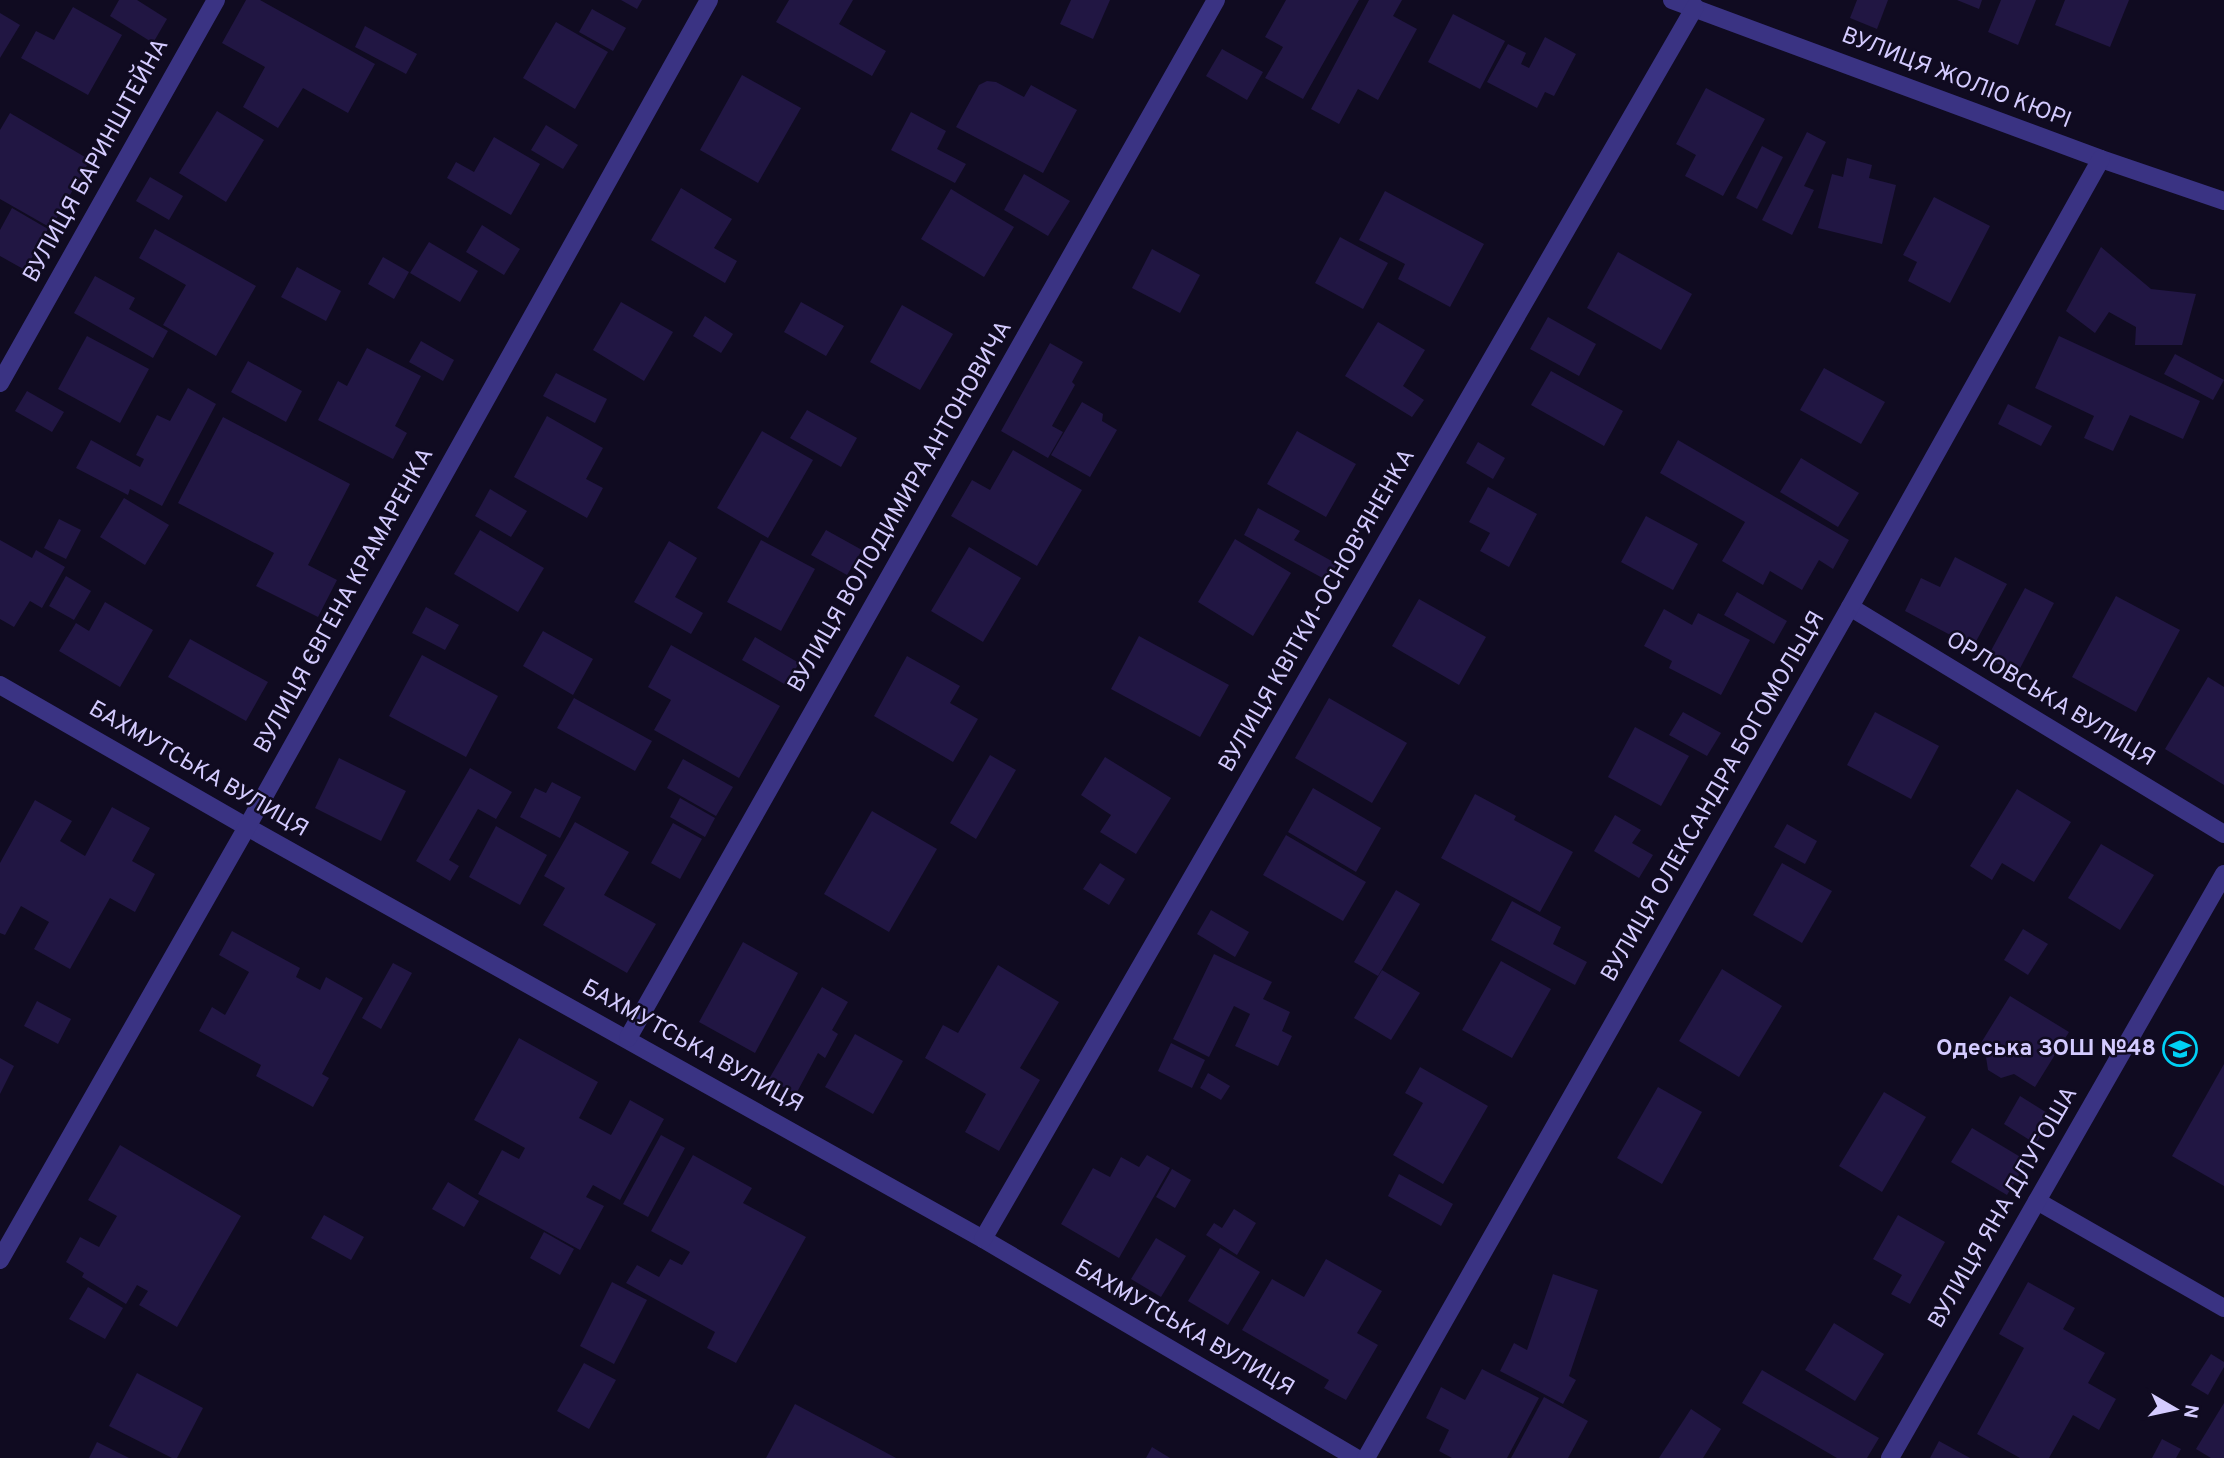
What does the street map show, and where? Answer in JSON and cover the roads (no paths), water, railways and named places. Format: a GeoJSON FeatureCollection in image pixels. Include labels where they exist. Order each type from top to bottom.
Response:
{"type":"FeatureCollection","features":[{"type":"Feature","properties":{"kind":"street","name":"ВУЛИЦЯ БАРИНШТЕЙНА"},"geometry":{"type":"LineString","coordinates":[[0,383],[216,0]]}},
{"type":"Feature","properties":{"kind":"street","name":"ВУЛИЦЯ ЄВГЕНА КРАМАРЕНКА"},"geometry":{"type":"LineString","coordinates":[[0,1260],[247,827],[709,0]]}},
{"type":"Feature","properties":{"kind":"street","name":"ВУЛИЦЯ ВОЛОДИМИРА АНТОНОВИЧА"},"geometry":{"type":"LineString","coordinates":[[628,1038],[1216,0]]}},
{"type":"Feature","properties":{"kind":"street","name":"ВУЛИЦЯ ЖОЛІО КЮРІ"},"geometry":{"type":"LineString","coordinates":[[1671,0],[2101,159],[2224,201]]}},
{"type":"Feature","properties":{"kind":"street","name":"ВУЛИЦЯ КВІТКИ-ОСНОВ'ЯНЕНКА"},"geometry":{"type":"LineString","coordinates":[[983,1239],[1695,7]]}},
{"type":"Feature","properties":{"kind":"street","name":"ВУЛИЦЯ ОЛЕКСАНДРА БОГОМОЛЬЦЯ"},"geometry":{"type":"LineString","coordinates":[[1366,1458],[1850,607],[2101,159]]}},
{"type":"Feature","properties":{"kind":"street","name":"ОРЛОВСЬКА ВУЛИЦЯ"},"geometry":{"type":"LineString","coordinates":[[1850,607],[2224,834]]}},
{"type":"Feature","properties":{"kind":"street","name":"БАХМУТСЬКА ВУЛИЦЯ"},"geometry":{"type":"LineString","coordinates":[[0,685],[247,827],[983,1239],[1356,1458]]}},
{"type":"Feature","properties":{"kind":"street","name":"ВУЛИЦЯ ЯНА ДЛУГОША"},"geometry":{"type":"LineString","coordinates":[[1890,1458],[2224,874]]}},
{"type":"Feature","properties":{"kind":"street"},"geometry":{"type":"LineString","coordinates":[[2037,1201],[2224,1308]]}},
{"type":"Feature","properties":{"kind":"place","name":"Одеська ЗОШ №48"},"geometry":{"type":"Point","coordinates":[2180,1049]}}]}
